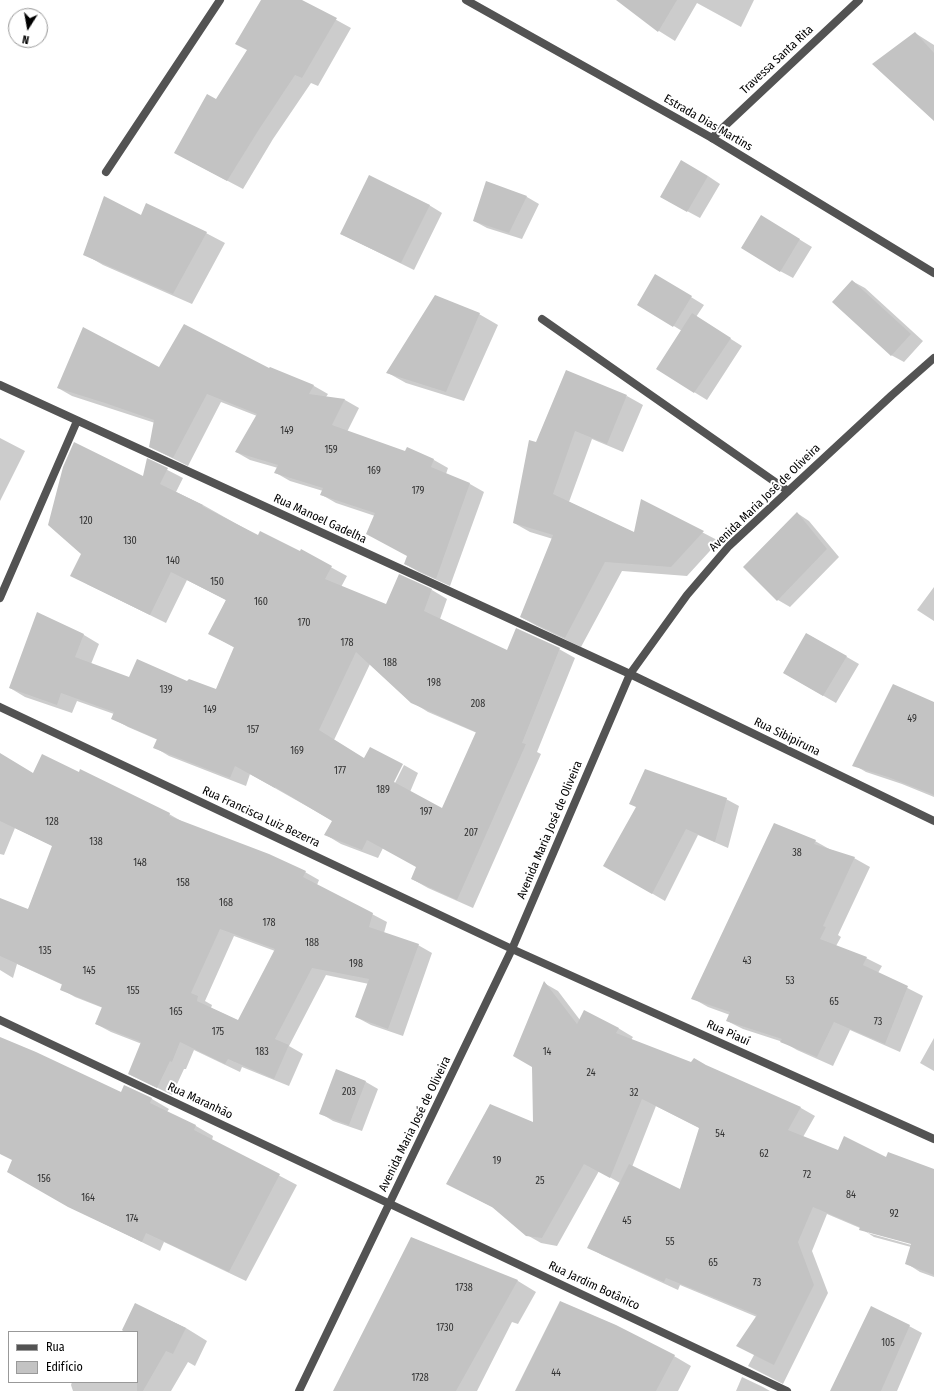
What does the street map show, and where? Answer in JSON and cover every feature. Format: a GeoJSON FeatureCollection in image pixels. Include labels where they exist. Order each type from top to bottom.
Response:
{"type":"FeatureCollection","features":[{"type":"Feature","properties":{"kind":"street"},"geometry":{"type":"LineString","coordinates":[[106,172],[220,0]]}},
{"type":"Feature","properties":{"kind":"street","name":"Estrada Dias Martins"},"geometry":{"type":"LineString","coordinates":[[466,0],[712,138],[934,274]]}},
{"type":"Feature","properties":{"kind":"street","name":"Travessa Santa Rita"},"geometry":{"type":"LineString","coordinates":[[712,138],[859,0]]}},
{"type":"Feature","properties":{"kind":"street"},"geometry":{"type":"LineString","coordinates":[[542,319],[788,491]]}},
{"type":"Feature","properties":{"kind":"street","name":"Avenida Maria José de Oliveira"},"geometry":{"type":"LineString","coordinates":[[299,1391],[512,949],[630,674],[687,595],[729,546],[934,358]]}},
{"type":"Feature","properties":{"kind":"street","name":"Rua Manoel Gadelha"},"geometry":{"type":"LineString","coordinates":[[0,385],[630,674]]}},
{"type":"Feature","properties":{"kind":"street"},"geometry":{"type":"LineString","coordinates":[[0,598],[77,421]]}},
{"type":"Feature","properties":{"kind":"street","name":"Rua Sibipiruna"},"geometry":{"type":"LineString","coordinates":[[630,674],[934,821]]}},
{"type":"Feature","properties":{"kind":"street","name":"Rua Francisca Luiz Bezerra"},"geometry":{"type":"LineString","coordinates":[[0,707],[512,949]]}},
{"type":"Feature","properties":{"kind":"street","name":"Rua Piauí"},"geometry":{"type":"LineString","coordinates":[[512,949],[934,1139]]}},
{"type":"Feature","properties":{"kind":"street","name":"Rua Maranhão"},"geometry":{"type":"LineString","coordinates":[[0,1020],[390,1204]]}},
{"type":"Feature","properties":{"kind":"street","name":"Rua Jardim Botânico"},"geometry":{"type":"LineString","coordinates":[[390,1204],[787,1391]]}},
{"type":"Feature","properties":{"kind":"building"},"geometry":{"type":"Polygon","coordinates":[[[261,0],[302,0],[337,18],[302,78],[295,75],[227,181],[174,153],[207,94],[216,99],[247,50],[235,44],[261,0]]]}},
{"type":"Feature","properties":{"kind":"building"},"geometry":{"type":"Polygon","coordinates":[[[616,0],[677,0],[658,32],[616,0]]]}},
{"type":"Feature","properties":{"kind":"building"},"geometry":{"type":"Polygon","coordinates":[[[915,32],[934,53],[934,121],[872,64],[915,32]]]}},
{"type":"Feature","properties":{"kind":"building"},"geometry":{"type":"Polygon","coordinates":[[[681,160],[708,176],[687,212],[660,197],[681,160]]]}},
{"type":"Feature","properties":{"kind":"building"},"geometry":{"type":"Polygon","coordinates":[[[369,175],[430,205],[401,263],[340,234],[369,175]]]}},
{"type":"Feature","properties":{"kind":"building"},"geometry":{"type":"Polygon","coordinates":[[[486,181],[527,196],[509,233],[473,221],[486,181]]]}},
{"type":"Feature","properties":{"kind":"building"},"geometry":{"type":"Polygon","coordinates":[[[104,196],[141,215],[146,203],[207,232],[173,294],[83,255],[104,196]]]}},
{"type":"Feature","properties":{"kind":"building"},"geometry":{"type":"Polygon","coordinates":[[[761,215],[800,239],[780,272],[741,248],[761,215]]]}},
{"type":"Feature","properties":{"kind":"building"},"geometry":{"type":"Polygon","coordinates":[[[655,274],[692,296],[673,327],[637,305],[655,274]]]}},
{"type":"Feature","properties":{"kind":"building"},"geometry":{"type":"Polygon","coordinates":[[[852,280],[911,334],[891,356],[832,302],[852,280]]]}},
{"type":"Feature","properties":{"kind":"building"},"geometry":{"type":"Polygon","coordinates":[[[435,295],[480,313],[446,392],[386,373],[435,295]]]}},
{"type":"Feature","properties":{"kind":"building"},"geometry":{"type":"Polygon","coordinates":[[[692,313],[731,338],[694,393],[656,369],[692,313]]]}},
{"type":"Feature","properties":{"kind":"building"},"geometry":{"type":"Polygon","coordinates":[[[184,324],[269,368],[270,367],[314,385],[309,394],[345,399],[332,425],[405,451],[407,447],[434,459],[431,467],[470,483],[436,579],[404,564],[407,556],[366,534],[375,513],[320,495],[323,488],[274,473],[278,465],[235,452],[257,414],[207,394],[173,458],[149,447],[154,420],[57,388],[83,327],[159,367],[184,324]]]}},
{"type":"Feature","properties":{"kind":"building"},"geometry":{"type":"Polygon","coordinates":[[[566,370],[627,395],[607,444],[575,431],[553,494],[634,532],[641,499],[704,531],[671,567],[605,562],[565,638],[520,617],[553,535],[513,523],[529,440],[536,442],[566,370]]]}},
{"type":"Feature","properties":{"kind":"building"},"geometry":{"type":"Polygon","coordinates":[[[74,442],[143,476],[147,458],[168,468],[160,484],[203,505],[202,506],[258,535],[260,531],[300,551],[301,549],[332,566],[325,579],[386,604],[399,574],[432,589],[424,611],[507,650],[516,628],[560,648],[522,743],[526,744],[457,900],[411,879],[416,867],[367,840],[362,850],[324,835],[332,821],[275,787],[235,766],[230,778],[153,748],[157,739],[111,719],[114,712],[61,693],[57,705],[9,688],[37,612],[84,634],[75,657],[129,677],[137,659],[187,681],[189,679],[216,689],[234,647],[208,634],[226,600],[171,572],[150,615],[70,576],[81,554],[48,525],[63,467],[74,442]],[[356,652],[319,730],[364,758],[370,747],[403,764],[394,782],[442,808],[476,732],[411,703],[356,652]]]}},
{"type":"Feature","properties":{"kind":"building"},"geometry":{"type":"Polygon","coordinates":[[[797,512],[827,549],[777,601],[743,567],[797,512]]]}},
{"type":"Feature","properties":{"kind":"building"},"geometry":{"type":"Polygon","coordinates":[[[806,633],[847,656],[823,696],[783,673],[806,633]]]}},
{"type":"Feature","properties":{"kind":"building"},"geometry":{"type":"Polygon","coordinates":[[[893,684],[934,702],[934,795],[888,777],[852,766],[893,684]]]}},
{"type":"Feature","properties":{"kind":"building"},"geometry":{"type":"Polygon","coordinates":[[[0,753],[33,773],[42,754],[79,772],[80,769],[170,813],[169,816],[269,854],[306,871],[303,877],[373,913],[369,927],[419,944],[388,1029],[355,1017],[369,979],[312,968],[275,1039],[289,1045],[274,1079],[228,1059],[225,1064],[180,1042],[172,1062],[170,1061],[157,1088],[128,1074],[141,1042],[95,1024],[102,1007],[60,990],[62,984],[0,956],[0,898],[28,909],[52,846],[0,821],[0,753]],[[220,929],[191,993],[198,996],[197,1001],[238,1020],[275,949],[220,929]]]}},
{"type":"Feature","properties":{"kind":"building"},"geometry":{"type":"Polygon","coordinates":[[[645,769],[727,798],[715,842],[686,829],[652,894],[603,866],[636,807],[629,804],[645,769]]]}},
{"type":"Feature","properties":{"kind":"building"},"geometry":{"type":"Polygon","coordinates":[[[774,823],[816,840],[814,844],[855,857],[823,926],[826,927],[820,939],[867,957],[863,965],[908,986],[885,1044],[834,1022],[817,1057],[780,1042],[782,1039],[726,1021],[730,1012],[691,999],[774,823]]]}},
{"type":"Feature","properties":{"kind":"building"},"geometry":{"type":"Polygon","coordinates":[[[544,981],[577,1024],[584,1010],[619,1028],[616,1033],[691,1062],[694,1058],[706,1065],[801,1107],[788,1130],[838,1150],[844,1136],[886,1157],[888,1152],[934,1169],[934,1275],[905,1264],[911,1244],[859,1230],[860,1227],[813,1207],[798,1242],[814,1285],[774,1365],[736,1346],[757,1315],[666,1278],[664,1282],[587,1248],[629,1164],[680,1189],[699,1128],[642,1099],[610,1178],[584,1164],[542,1238],[526,1236],[492,1207],[446,1184],[490,1104],[533,1122],[532,1067],[513,1056],[544,981]]]}},
{"type":"Feature","properties":{"kind":"building"},"geometry":{"type":"Polygon","coordinates":[[[0,1037],[36,1052],[121,1092],[124,1085],[152,1098],[150,1103],[196,1125],[194,1130],[280,1174],[229,1272],[146,1233],[142,1242],[68,1207],[7,1172],[12,1160],[0,1154],[0,1037]]]}},
{"type":"Feature","properties":{"kind":"building"},"geometry":{"type":"Polygon","coordinates":[[[336,1069],[366,1081],[349,1125],[319,1114],[336,1069]]]}},
{"type":"Feature","properties":{"kind":"building"},"geometry":{"type":"Polygon","coordinates":[[[411,1237],[518,1280],[456,1391],[333,1391],[411,1237]]]}},
{"type":"Feature","properties":{"kind":"building"},"geometry":{"type":"Polygon","coordinates":[[[560,1301],[616,1325],[675,1355],[656,1391],[515,1391],[560,1301]]]}},
{"type":"Feature","properties":{"kind":"building"},"geometry":{"type":"Polygon","coordinates":[[[135,1303],[186,1328],[173,1354],[166,1351],[143,1391],[137,1391],[138,1331],[122,1330],[135,1303]]]}},
{"type":"Feature","properties":{"kind":"building"},"geometry":{"type":"Polygon","coordinates":[[[871,1306],[910,1325],[881,1391],[830,1391],[871,1306]]]}}]}
